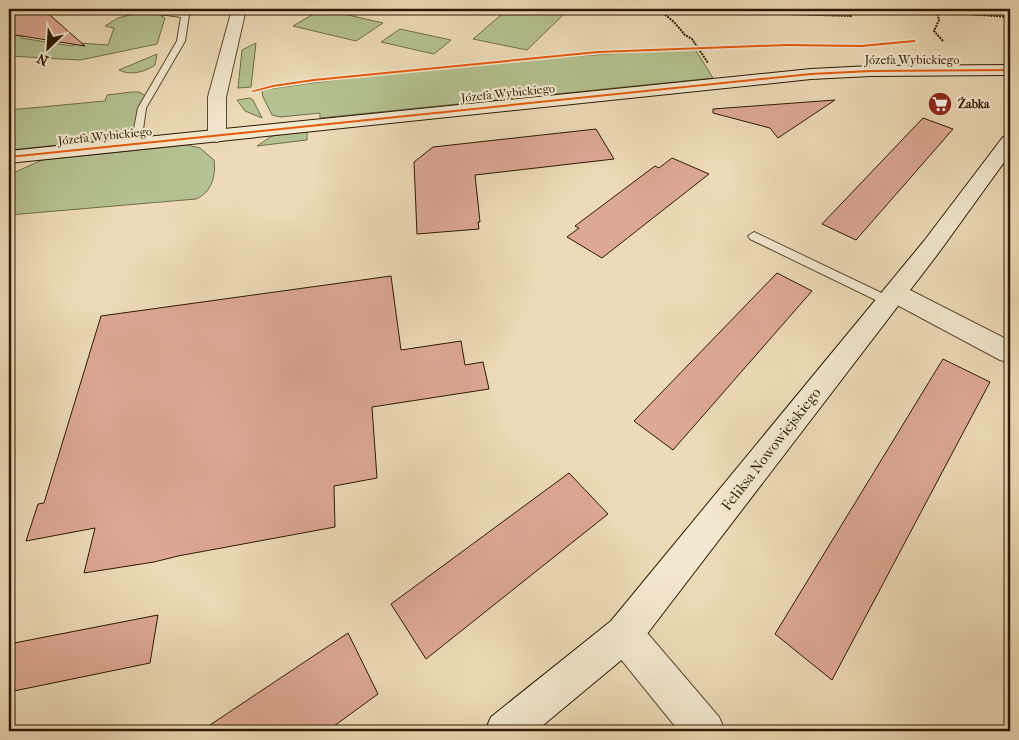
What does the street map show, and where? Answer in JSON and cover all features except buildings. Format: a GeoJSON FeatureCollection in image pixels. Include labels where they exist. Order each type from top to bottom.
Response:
{"type":"FeatureCollection","features":[{"type":"Feature","properties":{"kind":"street"},"geometry":{"type":"LineString","coordinates":[[217,136],[217,97],[239,9]]}},
{"type":"Feature","properties":{"kind":"street","name":"Józefa Wybickiego"},"geometry":{"type":"LineString","coordinates":[[811,74],[892,56],[924,54]]}},
{"type":"Feature","properties":{"kind":"street","name":"Józefa Wybickiego"},"geometry":{"type":"LineString","coordinates":[[962,55],[1010,56]]}},
{"type":"Feature","properties":{"kind":"street","name":"Józefa Wybickiego"},"geometry":{"type":"LineString","coordinates":[[9,157],[811,74],[871,71],[1010,70]]}},
{"type":"Feature","properties":{"kind":"street","name":"Feliksa Nowowiejskiego"},"geometry":{"type":"LineString","coordinates":[[505,731],[624,634],[891,297],[1010,141]]}},
{"type":"Feature","properties":{"kind":"street"},"geometry":{"type":"LineString","coordinates":[[891,297],[1010,353]]}},
{"type":"Feature","properties":{"kind":"street"},"geometry":{"type":"LineString","coordinates":[[624,634],[706,731]]}},
{"type":"Feature","properties":{"kind":"lane"},"geometry":{"type":"LineString","coordinates":[[136,144],[142,108],[181,41],[185,15],[138,9]]}},
{"type":"Feature","properties":{"kind":"lane"},"geometry":{"type":"LineString","coordinates":[[754,236],[891,297]]}},
{"type":"Feature","properties":{"kind":"path"},"geometry":{"type":"LineString","coordinates":[[658,9],[662,14],[670,18],[685,37],[692,39],[720,82]]}},
{"type":"Feature","properties":{"kind":"path"},"geometry":{"type":"LineString","coordinates":[[730,9],[755,13],[851,16],[846,9]]}},
{"type":"Feature","properties":{"kind":"path"},"geometry":{"type":"LineString","coordinates":[[889,9],[1010,17]]}},
{"type":"Feature","properties":{"kind":"path"},"geometry":{"type":"LineString","coordinates":[[935,9],[939,20],[934,31],[943,41]]}},
{"type":"Feature","properties":{"kind":"path"},"geometry":{"type":"LineString","coordinates":[[688,48],[707,47]]}},
{"type":"Feature","properties":{"kind":"green space"},"geometry":{"type":"Polygon","coordinates":[[[322,9],[383,23],[356,41],[293,26],[322,9]]]}},
{"type":"Feature","properties":{"kind":"green space"},"geometry":{"type":"Polygon","coordinates":[[[508,9],[569,9],[527,50],[473,39],[508,9]]]}},
{"type":"Feature","properties":{"kind":"green space"},"geometry":{"type":"Polygon","coordinates":[[[141,12],[156,13],[165,18],[157,44],[80,60],[9,56],[9,30],[13,29],[27,34],[21,38],[72,46],[78,43],[108,45],[114,28],[105,26],[118,18],[141,12]]]}},
{"type":"Feature","properties":{"kind":"green space"},"geometry":{"type":"Polygon","coordinates":[[[400,29],[451,40],[434,54],[381,42],[400,29]]]}},
{"type":"Feature","properties":{"kind":"green space"},"geometry":{"type":"Polygon","coordinates":[[[256,43],[251,87],[238,88],[242,50],[256,43]]]}},
{"type":"Feature","properties":{"kind":"green space"},"geometry":{"type":"Polygon","coordinates":[[[695,49],[713,78],[320,118],[320,113],[280,117],[272,115],[263,97],[262,90],[478,64],[695,49]]]}},
{"type":"Feature","properties":{"kind":"green space"},"geometry":{"type":"Polygon","coordinates":[[[157,54],[155,65],[147,70],[128,73],[119,70],[157,54]]]}},
{"type":"Feature","properties":{"kind":"green space"},"geometry":{"type":"Polygon","coordinates":[[[139,92],[146,96],[138,128],[120,139],[9,150],[9,110],[105,101],[107,95],[139,92]]]}},
{"type":"Feature","properties":{"kind":"green space"},"geometry":{"type":"Polygon","coordinates":[[[250,98],[253,100],[262,118],[245,111],[237,100],[250,98]]]}},
{"type":"Feature","properties":{"kind":"green space"},"geometry":{"type":"Polygon","coordinates":[[[307,131],[307,140],[257,146],[272,136],[307,131]]]}},
{"type":"Feature","properties":{"kind":"green space"},"geometry":{"type":"Polygon","coordinates":[[[187,145],[200,148],[214,160],[212,183],[206,192],[196,199],[9,215],[9,175],[42,160],[187,145]]]}},
{"type":"Feature","properties":{"kind":"cycle path"},"geometry":{"type":"LineString","coordinates":[[253,91],[314,80],[598,52],[787,45],[861,46],[914,41]]}},
{"type":"Feature","properties":{"kind":"cycle path"},"geometry":{"type":"LineString","coordinates":[[9,157],[811,74],[871,71],[1010,70]]}},
{"type":"Feature","properties":{"kind":"place","name":"Żabka"},"geometry":{"type":"Point","coordinates":[940,104]}}]}
